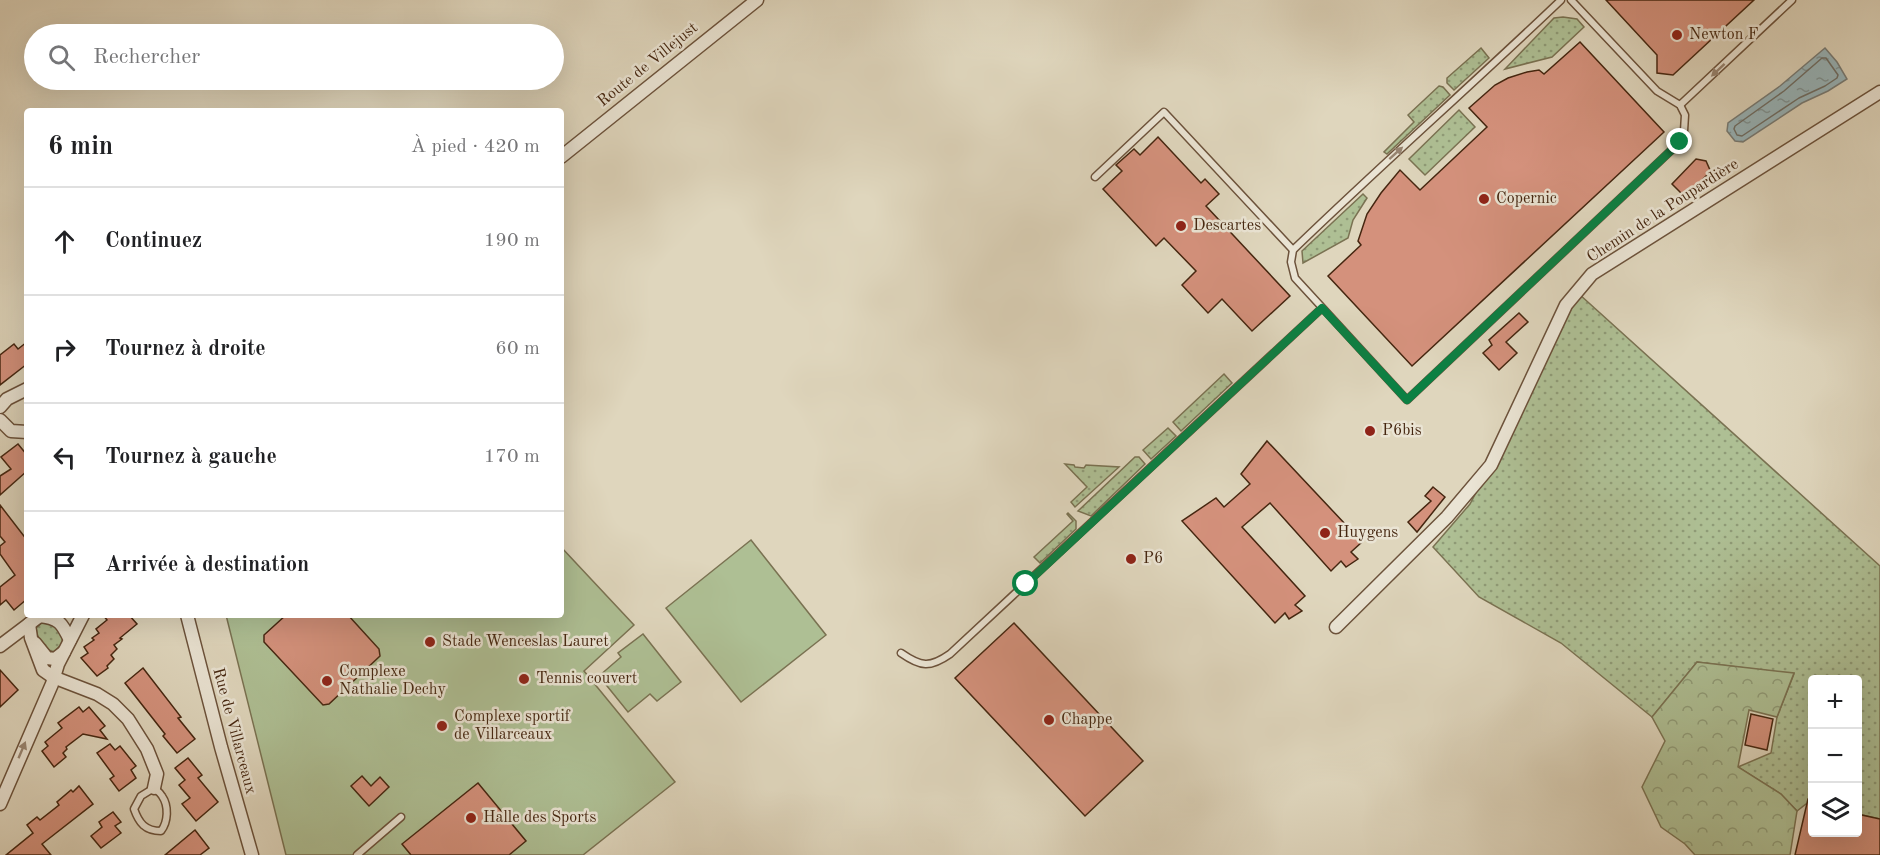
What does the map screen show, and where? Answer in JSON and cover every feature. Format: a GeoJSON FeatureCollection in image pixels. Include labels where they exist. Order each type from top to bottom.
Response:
{"type":"FeatureCollection","features":[{"type":"Feature","properties":{"kind":"street","name":"Route de Villejust"},"geometry":{"type":"LineString","coordinates":[[564,155],[757,0]]}},
{"type":"Feature","properties":{"kind":"street","name":"Chemin de la Poupardière"},"geometry":{"type":"LineString","coordinates":[[1336,627],[1447,517],[1491,465],[1566,305],[1592,274],[1880,92]]}},
{"type":"Feature","properties":{"kind":"street"},"geometry":{"type":"LineString","coordinates":[[0,407],[7,399],[24,390]]}},
{"type":"Feature","properties":{"kind":"street"},"geometry":{"type":"LineString","coordinates":[[0,420],[11,431],[24,432]]}},
{"type":"Feature","properties":{"kind":"street"},"geometry":{"type":"LineString","coordinates":[[0,646],[37,618],[53,618],[63,625],[70,640]]}},
{"type":"Feature","properties":{"kind":"street"},"geometry":{"type":"LineString","coordinates":[[37,618],[30,638],[43,670],[53,677],[97,694],[113,704],[128,719],[147,749],[157,774],[154,788]]}},
{"type":"Feature","properties":{"kind":"street"},"geometry":{"type":"LineString","coordinates":[[0,804],[53,677],[81,618]]}},
{"type":"Feature","properties":{"kind":"street","name":"Rue de Villarceaux"},"geometry":{"type":"LineString","coordinates":[[188,618],[252,855]]}},
{"type":"Feature","properties":{"kind":"street"},"geometry":{"type":"LineString","coordinates":[[30,638],[47,658],[55,659],[64,652]]}},
{"type":"Feature","properties":{"kind":"lane"},"geometry":{"type":"LineString","coordinates":[[1561,0],[1457,98],[1352,192],[1293,250],[1291,262],[1294,278],[1407,400],[1680,142],[1684,131],[1685,115],[1680,105],[1657,91],[1571,0]]}},
{"type":"Feature","properties":{"kind":"lane"},"geometry":{"type":"LineString","coordinates":[[1680,105],[1791,0]]}},
{"type":"Feature","properties":{"kind":"lane"},"geometry":{"type":"LineString","coordinates":[[1095,177],[1164,112],[1293,250]]}},
{"type":"Feature","properties":{"kind":"lane"},"geometry":{"type":"LineString","coordinates":[[901,653],[923,665],[938,663],[950,654],[1322,308]]}},
{"type":"Feature","properties":{"kind":"lane"},"geometry":{"type":"LineString","coordinates":[[154,788],[163,796],[166,814],[166,824],[161,831],[152,831],[143,826],[134,809],[141,796],[154,788]]}},
{"type":"Feature","properties":{"kind":"lane"},"geometry":{"type":"LineString","coordinates":[[357,855],[401,817]]}},
{"type":"Feature","properties":{"kind":"green space"},"geometry":{"type":"Polygon","coordinates":[[[1554,18],[1577,19],[1584,27],[1552,57],[1505,69],[1554,18]]]}},
{"type":"Feature","properties":{"kind":"green space"},"geometry":{"type":"Polygon","coordinates":[[[1481,48],[1489,58],[1454,90],[1447,83],[1447,78],[1481,48]]]}},
{"type":"Feature","properties":{"kind":"green space"},"geometry":{"type":"Polygon","coordinates":[[[1439,86],[1450,95],[1387,154],[1384,152],[1414,122],[1408,115],[1439,86]]]}},
{"type":"Feature","properties":{"kind":"green space"},"geometry":{"type":"Polygon","coordinates":[[[1459,110],[1475,127],[1425,175],[1409,159],[1459,110]]]}},
{"type":"Feature","properties":{"kind":"green space"},"geometry":{"type":"Polygon","coordinates":[[[1363,194],[1367,198],[1353,220],[1348,238],[1303,263],[1302,251],[1363,194]]]}},
{"type":"Feature","properties":{"kind":"green space"},"geometry":{"type":"Polygon","coordinates":[[[1579,294],[1880,566],[1880,819],[1862,815],[1862,675],[1808,675],[1808,804],[1797,811],[1781,794],[1738,767],[1771,753],[1777,717],[1794,674],[1697,662],[1652,717],[1561,643],[1479,597],[1433,547],[1470,504],[1579,294]]]}},
{"type":"Feature","properties":{"kind":"green space"},"geometry":{"type":"Polygon","coordinates":[[[1224,374],[1232,383],[1181,431],[1173,422],[1224,374]]]}},
{"type":"Feature","properties":{"kind":"green space"},"geometry":{"type":"Polygon","coordinates":[[[1168,428],[1176,436],[1151,459],[1143,450],[1168,428]]]}},
{"type":"Feature","properties":{"kind":"green space"},"geometry":{"type":"Polygon","coordinates":[[[1135,457],[1139,457],[1145,464],[1091,516],[1078,511],[1135,457]]]}},
{"type":"Feature","properties":{"kind":"green space"},"geometry":{"type":"Polygon","coordinates":[[[1065,464],[1084,468],[1086,465],[1119,467],[1075,507],[1071,502],[1087,487],[1065,464]]]}},
{"type":"Feature","properties":{"kind":"green space"},"geometry":{"type":"Polygon","coordinates":[[[1068,513],[1076,521],[1076,529],[1040,563],[1034,557],[1073,521],[1068,513]]]}},
{"type":"Feature","properties":{"kind":"green space"},"geometry":{"type":"Polygon","coordinates":[[[751,540],[826,635],[741,702],[666,608],[751,540]]]}},
{"type":"Feature","properties":{"kind":"green space","name":"Complexe sportif de Villarceaux"},"geometry":{"type":"Polygon","coordinates":[[[564,550],[634,625],[584,671],[675,782],[583,855],[286,855],[227,618],[564,618],[564,550]]]}},
{"type":"Feature","properties":{"kind":"green space"},"geometry":{"type":"Polygon","coordinates":[[[44,621],[55,625],[63,635],[62,644],[54,652],[43,646],[38,636],[36,628],[44,621]]]}},
{"type":"Feature","properties":{"kind":"green space"},"geometry":{"type":"Polygon","coordinates":[[[643,634],[681,682],[657,701],[650,694],[628,712],[599,676],[621,657],[618,653],[643,634]]]}},
{"type":"Feature","properties":{"kind":"green space"},"geometry":{"type":"Polygon","coordinates":[[[1697,662],[1794,673],[1777,717],[1749,710],[1738,767],[1781,794],[1797,811],[1790,855],[1695,855],[1685,844],[1661,827],[1642,787],[1665,741],[1652,717],[1697,662]]]}},
{"type":"Feature","properties":{"kind":"water"},"geometry":{"type":"Polygon","coordinates":[[[1825,48],[1847,79],[1802,103],[1743,142],[1735,141],[1727,131],[1728,123],[1780,86],[1825,48]]]}},
{"type":"Feature","properties":{"kind":"building","name":"Newton F"},"geometry":{"type":"Polygon","coordinates":[[[1606,0],[1754,0],[1673,75],[1657,73],[1657,55],[1606,0]]]}},
{"type":"Feature","properties":{"kind":"building","name":"Copernic"},"geometry":{"type":"Polygon","coordinates":[[[1580,42],[1664,132],[1412,366],[1328,276],[1361,245],[1358,241],[1367,214],[1400,170],[1420,190],[1487,127],[1469,108],[1495,85],[1508,78],[1539,70],[1544,74],[1580,42]]]}},
{"type":"Feature","properties":{"kind":"building","name":"Descartes"},"geometry":{"type":"Polygon","coordinates":[[[1158,137],[1201,183],[1205,179],[1219,194],[1206,206],[1290,296],[1252,331],[1222,299],[1208,313],[1182,285],[1196,271],[1164,238],[1156,246],[1103,189],[1122,171],[1116,165],[1134,149],[1140,155],[1158,137]]]}},
{"type":"Feature","properties":{"kind":"building"},"geometry":{"type":"Polygon","coordinates":[[[1696,159],[1706,161],[1710,170],[1685,197],[1672,184],[1696,159]]]}},
{"type":"Feature","properties":{"kind":"building"},"geometry":{"type":"Polygon","coordinates":[[[1519,313],[1528,322],[1506,342],[1517,353],[1499,370],[1483,353],[1492,345],[1489,340],[1519,313]]]}},
{"type":"Feature","properties":{"kind":"building"},"geometry":{"type":"Polygon","coordinates":[[[14,344],[18,349],[24,344],[24,366],[0,385],[0,355],[14,344]]]}},
{"type":"Feature","properties":{"kind":"building","name":"Huygens"},"geometry":{"type":"Polygon","coordinates":[[[1267,441],[1362,542],[1351,552],[1358,559],[1346,567],[1341,561],[1331,571],[1270,503],[1242,527],[1305,596],[1295,605],[1302,611],[1289,619],[1285,613],[1275,623],[1182,521],[1216,498],[1224,507],[1250,484],[1241,474],[1267,441]]]}},
{"type":"Feature","properties":{"kind":"building"},"geometry":{"type":"Polygon","coordinates":[[[18,444],[24,451],[24,474],[0,495],[0,476],[11,469],[1,457],[18,444]]]}},
{"type":"Feature","properties":{"kind":"building"},"geometry":{"type":"Polygon","coordinates":[[[1433,487],[1445,497],[1417,532],[1408,522],[1431,501],[1425,496],[1433,487]]]}},
{"type":"Feature","properties":{"kind":"building"},"geometry":{"type":"Polygon","coordinates":[[[0,505],[24,536],[24,602],[14,610],[6,600],[0,605],[0,587],[15,575],[0,554],[0,546],[5,542],[0,536],[0,505]]]}},
{"type":"Feature","properties":{"kind":"building"},"geometry":{"type":"Polygon","coordinates":[[[105,618],[132,618],[137,624],[114,645],[117,649],[111,655],[114,659],[107,666],[108,668],[97,676],[81,658],[88,653],[84,647],[99,633],[96,629],[107,620],[105,618]]]}},
{"type":"Feature","properties":{"kind":"building","name":"Complexe Nathalie Dechy"},"geometry":{"type":"Polygon","coordinates":[[[283,618],[351,618],[379,649],[380,656],[329,704],[323,705],[264,642],[264,635],[283,618]]]}},
{"type":"Feature","properties":{"kind":"building","name":"Chappe"},"geometry":{"type":"Polygon","coordinates":[[[1014,623],[1143,761],[1085,816],[955,678],[1014,623]]]}},
{"type":"Feature","properties":{"kind":"building"},"geometry":{"type":"Polygon","coordinates":[[[143,668],[195,739],[177,753],[125,683],[143,668]]]}},
{"type":"Feature","properties":{"kind":"building"},"geometry":{"type":"Polygon","coordinates":[[[0,670],[18,690],[0,707],[0,670]]]}},
{"type":"Feature","properties":{"kind":"building"},"geometry":{"type":"Polygon","coordinates":[[[79,707],[83,712],[89,707],[105,726],[100,730],[107,739],[83,734],[66,747],[63,753],[66,757],[54,767],[42,751],[48,746],[45,742],[62,728],[58,723],[79,707]]]}},
{"type":"Feature","properties":{"kind":"building"},"geometry":{"type":"Polygon","coordinates":[[[1751,714],[1773,719],[1767,750],[1745,745],[1751,714]]]}},
{"type":"Feature","properties":{"kind":"building"},"geometry":{"type":"Polygon","coordinates":[[[110,744],[115,750],[120,746],[136,766],[131,770],[136,778],[119,791],[110,779],[114,776],[97,753],[110,744]]]}},
{"type":"Feature","properties":{"kind":"building"},"geometry":{"type":"Polygon","coordinates":[[[188,758],[202,775],[198,778],[218,802],[196,821],[182,804],[190,798],[179,785],[185,780],[175,768],[188,758]]]}},
{"type":"Feature","properties":{"kind":"building"},"geometry":{"type":"Polygon","coordinates":[[[362,776],[371,786],[380,777],[389,787],[369,806],[351,786],[362,776]]]}},
{"type":"Feature","properties":{"kind":"building","name":"Halle des Sports"},"geometry":{"type":"Polygon","coordinates":[[[478,783],[526,841],[509,855],[411,855],[402,844],[478,783]]]}},
{"type":"Feature","properties":{"kind":"building"},"geometry":{"type":"Polygon","coordinates":[[[79,786],[93,804],[42,844],[51,855],[6,855],[33,833],[27,825],[37,817],[40,820],[59,805],[57,802],[79,786]]]}},
{"type":"Feature","properties":{"kind":"building"},"geometry":{"type":"Polygon","coordinates":[[[1808,799],[1808,837],[1862,837],[1862,815],[1880,819],[1880,855],[1795,855],[1808,799]]]}},
{"type":"Feature","properties":{"kind":"building"},"geometry":{"type":"Polygon","coordinates":[[[113,812],[121,822],[115,826],[121,833],[101,848],[91,836],[102,827],[99,822],[113,812]]]}},
{"type":"Feature","properties":{"kind":"building"},"geometry":{"type":"Polygon","coordinates":[[[195,830],[209,848],[200,855],[165,855],[195,830]]]}},
{"type":"Feature","properties":{"kind":"place","name":"Newton F"},"geometry":{"type":"Point","coordinates":[1677,35]}},
{"type":"Feature","properties":{"kind":"place","name":"Copernic"},"geometry":{"type":"Point","coordinates":[1484,199]}},
{"type":"Feature","properties":{"kind":"place","name":"Descartes"},"geometry":{"type":"Point","coordinates":[1181,226]}},
{"type":"Feature","properties":{"kind":"place","name":"P6bis"},"geometry":{"type":"Point","coordinates":[1370,431]}},
{"type":"Feature","properties":{"kind":"place","name":"Huygens"},"geometry":{"type":"Point","coordinates":[1325,533]}},
{"type":"Feature","properties":{"kind":"place","name":"P6"},"geometry":{"type":"Point","coordinates":[1131,559]}},
{"type":"Feature","properties":{"kind":"place","name":"Stade Wenceslas Lauret"},"geometry":{"type":"Point","coordinates":[430,642]}},
{"type":"Feature","properties":{"kind":"place","name":"Tennis couvert"},"geometry":{"type":"Point","coordinates":[524,679]}},
{"type":"Feature","properties":{"kind":"place","name":"Complexe Nathalie Dechy"},"geometry":{"type":"Point","coordinates":[327,681]}},
{"type":"Feature","properties":{"kind":"place","name":"Chappe"},"geometry":{"type":"Point","coordinates":[1049,720]}},
{"type":"Feature","properties":{"kind":"place","name":"Complexe sportif de Villarceaux"},"geometry":{"type":"Point","coordinates":[442,726]}},
{"type":"Feature","properties":{"kind":"place","name":"Halle des Sports"},"geometry":{"type":"Point","coordinates":[471,818]}},
{"type":"Feature","properties":{"kind":"route"},"geometry":{"type":"LineString","coordinates":[[1026,584],[1322,308],[1407,400],[1680,142]]}}]}
